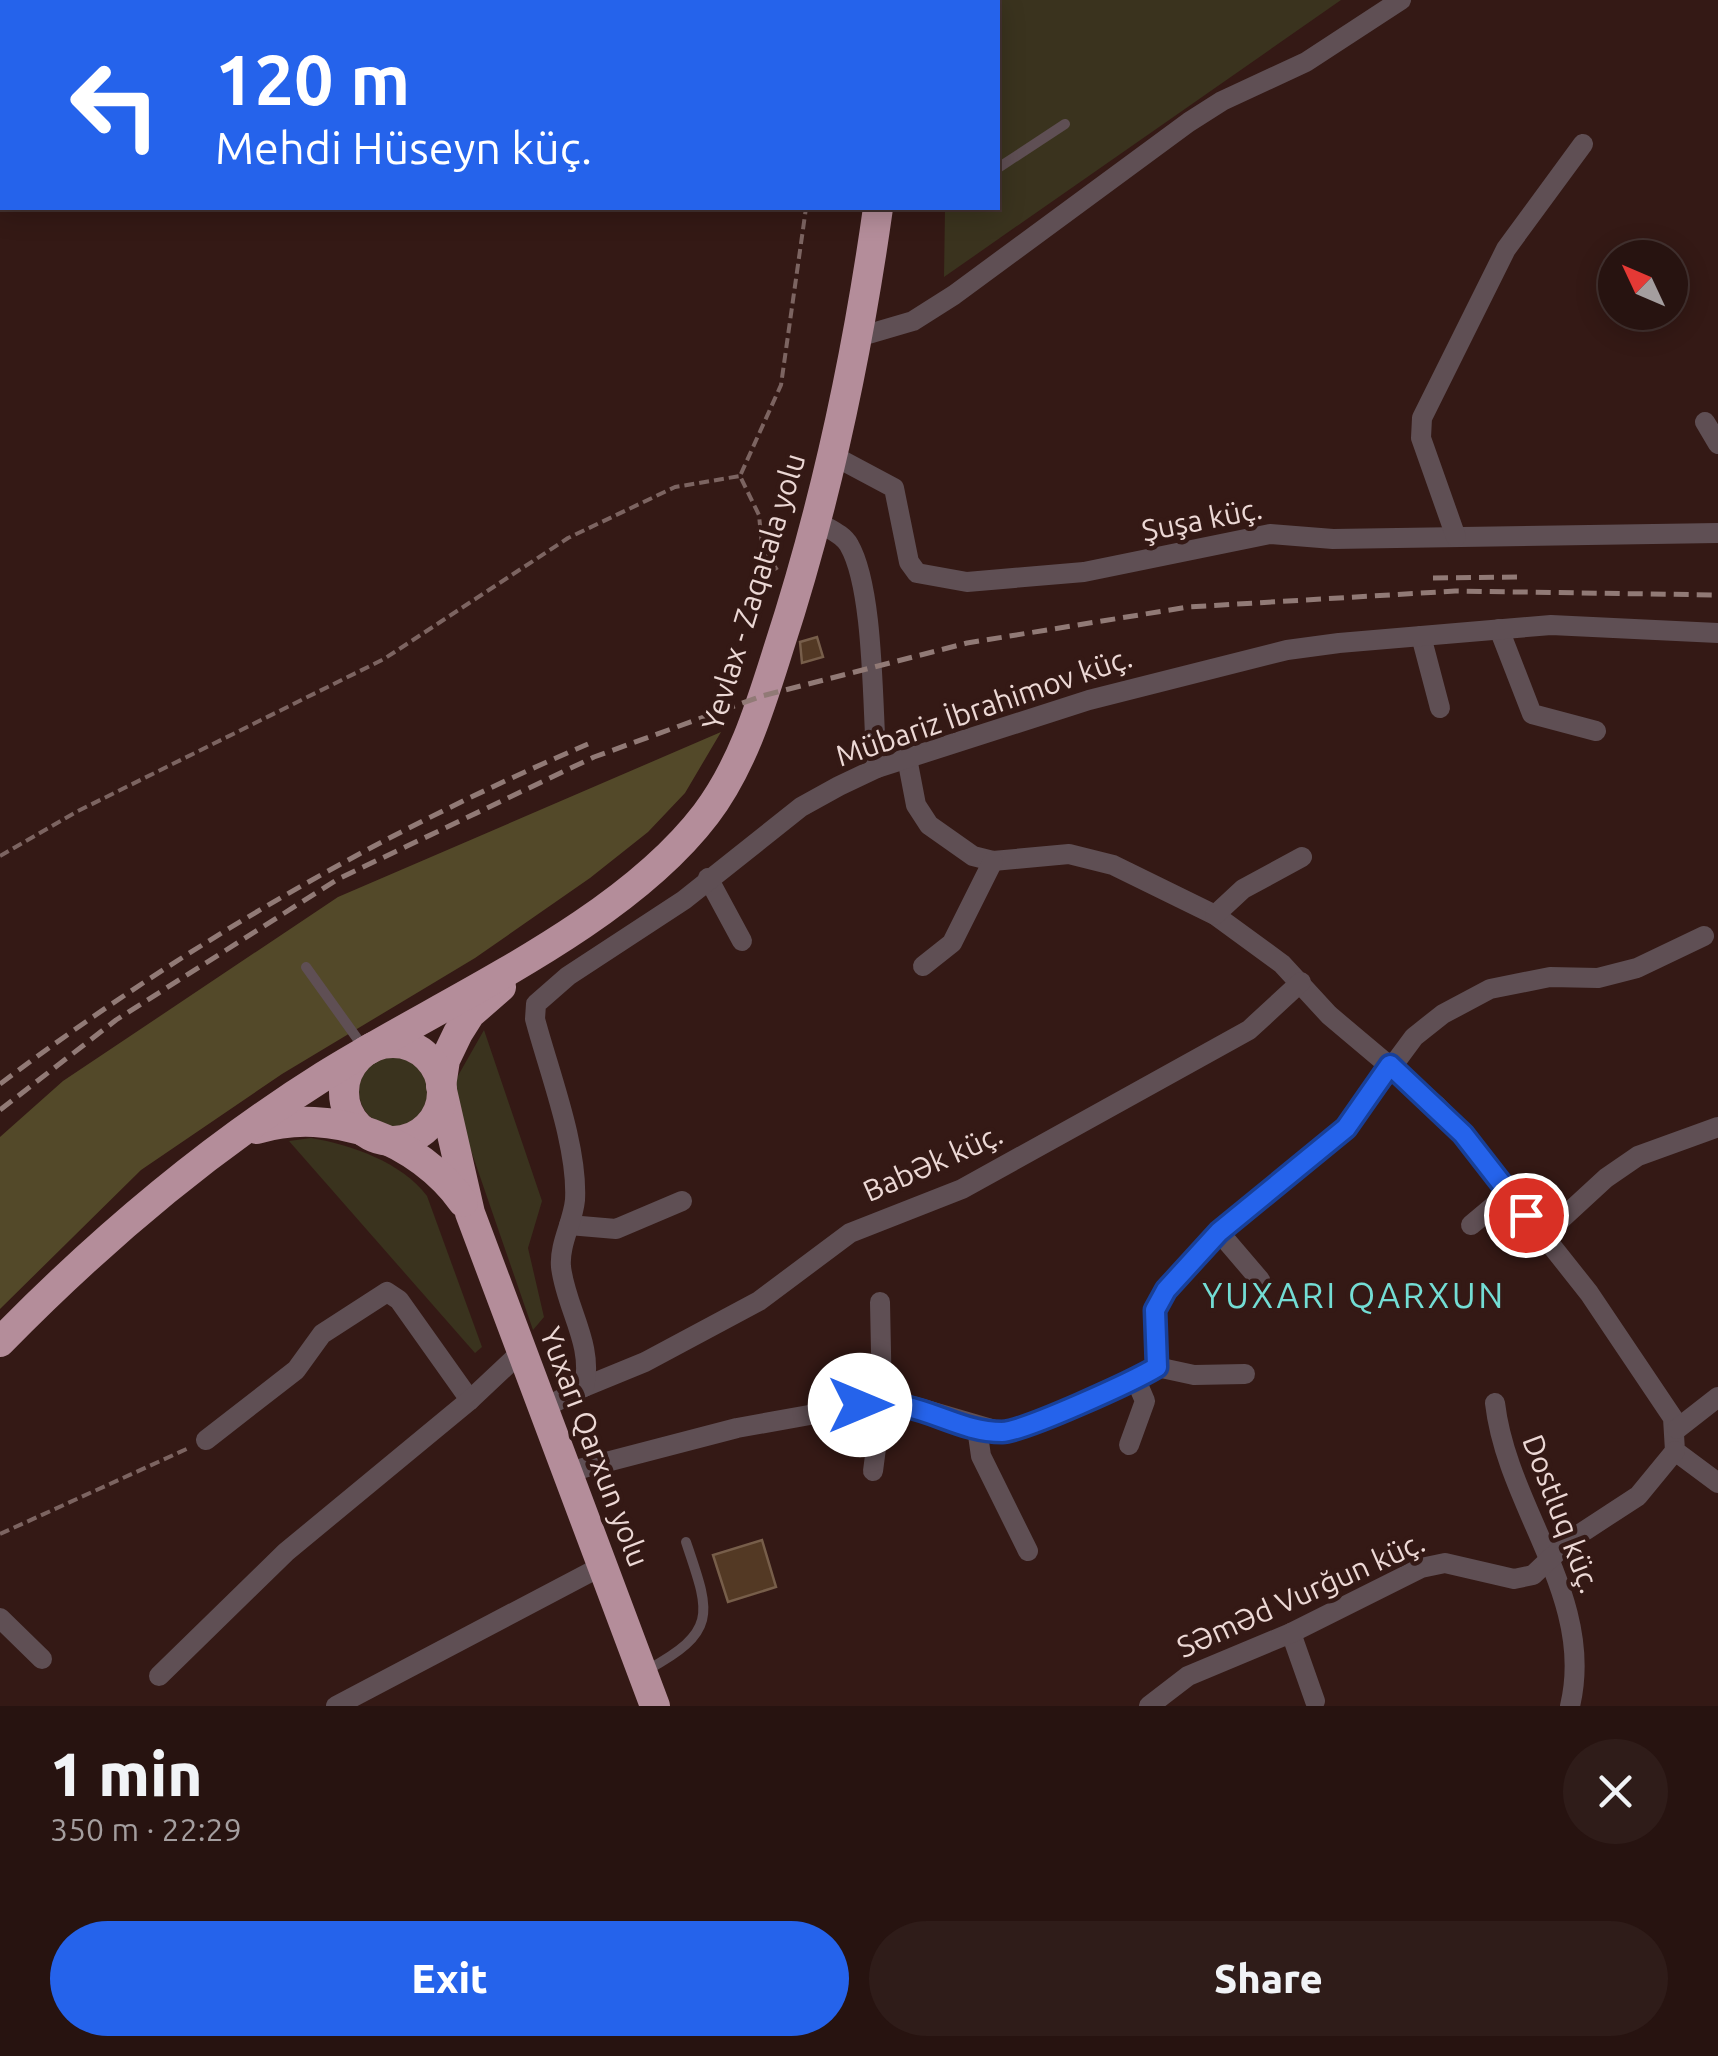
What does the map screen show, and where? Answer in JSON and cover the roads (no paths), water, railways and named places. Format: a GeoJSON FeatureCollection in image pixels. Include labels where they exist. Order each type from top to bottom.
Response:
{"type":"FeatureCollection","features":[{"type":"Feature","properties":{"kind":"highway","name":"Yevlax - Zaqatala yolu"},"geometry":{"type":"LineString","coordinates":[[572,929],[652,870],[708,812],[746,740],[818,522],[883,210]]}},
{"type":"Feature","properties":{"kind":"highway"},"geometry":{"type":"LineString","coordinates":[[0,1342],[114,1234],[237,1135],[366,1051],[572,929]]}},
{"type":"Feature","properties":{"kind":"highway"},"geometry":{"type":"LineString","coordinates":[[470,1212],[442,1086],[434,1065],[418,1050],[386,1043],[366,1051],[346,1077],[344,1098],[358,1127],[377,1138],[399,1140],[419,1133],[434,1118],[442,1086],[445,1060],[470,1014],[572,929]]}},
{"type":"Feature","properties":{"kind":"highway"},"geometry":{"type":"LineString","coordinates":[[237,1135],[299,1120],[338,1124],[427,1160],[470,1212]]}},
{"type":"Feature","properties":{"kind":"highway","name":"Yuxarı Qarxun yolu"},"geometry":{"type":"LineString","coordinates":[[470,1212],[655,1706]]}},
{"type":"Feature","properties":{"kind":"street"},"geometry":{"type":"LineString","coordinates":[[855,338],[913,321],[1189,122],[1222,101],[1306,62],[1401,0]]}},
{"type":"Feature","properties":{"kind":"street"},"geometry":{"type":"LineString","coordinates":[[1456,537],[1421,438],[1422,418],[1506,249],[1583,144]]}},
{"type":"Feature","properties":{"kind":"street"},"geometry":{"type":"LineString","coordinates":[[1705,422],[1718,444]]}},
{"type":"Feature","properties":{"kind":"street","name":"Şuşa küç."},"geometry":{"type":"LineString","coordinates":[[834,456],[894,488],[910,562],[917,573],[933,579],[967,582],[1084,572],[1270,534],[1333,540],[1715,528]]}},
{"type":"Feature","properties":{"kind":"street"},"geometry":{"type":"LineString","coordinates":[[818,522],[849,545],[857,568],[870,655],[877,768]]}},
{"type":"Feature","properties":{"kind":"street","name":"Mübariz İbrahimov küç."},"geometry":{"type":"LineString","coordinates":[[584,1387],[587,1355],[561,1268],[575,1202],[573,1172],[535,1019],[536,1004],[568,976],[684,900],[801,808],[877,768],[1147,682],[1287,650],[1499,629],[1652,627],[1718,633]]}},
{"type":"Feature","properties":{"kind":"street"},"geometry":{"type":"LineString","coordinates":[[1499,629],[1532,714],[1596,731]]}},
{"type":"Feature","properties":{"kind":"street"},"geometry":{"type":"LineString","coordinates":[[1421,636],[1440,708]]}},
{"type":"Feature","properties":{"kind":"street"},"geometry":{"type":"LineString","coordinates":[[908,758],[916,805],[929,825],[973,856],[993,861],[1070,854],[1113,865],[1215,915],[1254,939],[1301,982],[1329,1015],[1390,1065],[1463,1134],[1589,1293],[1677,1428],[1675,1451],[1718,1483]]}},
{"type":"Feature","properties":{"kind":"street"},"geometry":{"type":"LineString","coordinates":[[1215,915],[1244,889],[1302,857]]}},
{"type":"Feature","properties":{"kind":"street"},"geometry":{"type":"LineString","coordinates":[[922,966],[952,942],[993,861]]}},
{"type":"Feature","properties":{"kind":"street"},"geometry":{"type":"LineString","coordinates":[[708,878],[742,941]]}},
{"type":"Feature","properties":{"kind":"street"},"geometry":{"type":"LineString","coordinates":[[1157,1367],[1155,1310],[1166,1290],[1219,1232],[1346,1128],[1390,1065],[1414,1037],[1442,1014],[1490,990],[1550,977],[1598,978],[1637,968],[1704,936]]}},
{"type":"Feature","properties":{"kind":"street","name":"Babək küç."},"geometry":{"type":"LineString","coordinates":[[584,1387],[645,1362],[759,1301],[850,1233],[962,1189],[1249,1030],[1301,982]]}},
{"type":"Feature","properties":{"kind":"street"},"geometry":{"type":"LineString","coordinates":[[1543,1236],[1606,1178],[1638,1156],[1718,1127]]}},
{"type":"Feature","properties":{"kind":"street"},"geometry":{"type":"LineString","coordinates":[[1471,1225],[1508,1194]]}},
{"type":"Feature","properties":{"kind":"street"},"geometry":{"type":"LineString","coordinates":[[568,1225],[616,1229],[682,1201]]}},
{"type":"Feature","properties":{"kind":"street"},"geometry":{"type":"LineString","coordinates":[[1219,1232],[1260,1280]]}},
{"type":"Feature","properties":{"kind":"street"},"geometry":{"type":"LineString","coordinates":[[206,1440],[296,1370],[322,1334],[387,1292],[399,1300],[470,1400]]}},
{"type":"Feature","properties":{"kind":"street"},"geometry":{"type":"LineString","coordinates":[[873,1470],[882,1402],[880,1302]]}},
{"type":"Feature","properties":{"kind":"street"},"geometry":{"type":"LineString","coordinates":[[159,1676],[286,1552],[470,1400],[520,1352]]}},
{"type":"Feature","properties":{"kind":"street"},"geometry":{"type":"LineString","coordinates":[[568,1472],[737,1428],[882,1402],[913,1406],[977,1428],[1002,1432],[1026,1427],[1136,1380],[1157,1367],[1194,1376],[1245,1374]]}},
{"type":"Feature","properties":{"kind":"street"},"geometry":{"type":"LineString","coordinates":[[1129,1445],[1145,1400],[1136,1380]]}},
{"type":"Feature","properties":{"kind":"street"},"geometry":{"type":"LineString","coordinates":[[542,1409],[584,1387]]}},
{"type":"Feature","properties":{"kind":"street"},"geometry":{"type":"LineString","coordinates":[[1677,1428],[1718,1397]]}},
{"type":"Feature","properties":{"kind":"street","name":"Dostluq küç."},"geometry":{"type":"LineString","coordinates":[[1495,1403],[1499,1442],[1515,1489],[1560,1577],[1576,1654],[1576,1681],[1570,1706]]}},
{"type":"Feature","properties":{"kind":"street"},"geometry":{"type":"LineString","coordinates":[[977,1428],[981,1456],[1028,1551]]}},
{"type":"Feature","properties":{"kind":"street","name":"Səməd Vurğun küç."},"geometry":{"type":"LineString","coordinates":[[1149,1706],[1188,1676],[1291,1632],[1421,1568],[1468,1564],[1522,1578],[1550,1561],[1577,1534],[1638,1496],[1675,1451]]}},
{"type":"Feature","properties":{"kind":"street"},"geometry":{"type":"LineString","coordinates":[[336,1706],[602,1566]]}},
{"type":"Feature","properties":{"kind":"street"},"geometry":{"type":"LineString","coordinates":[[0,1618],[42,1660]]}},
{"type":"Feature","properties":{"kind":"street"},"geometry":{"type":"LineString","coordinates":[[1291,1632],[1315,1701]]}},
{"type":"Feature","properties":{"kind":"lane"},"geometry":{"type":"LineString","coordinates":[[1000,167],[1066,124]]}},
{"type":"Feature","properties":{"kind":"lane"},"geometry":{"type":"LineString","coordinates":[[306,968],[366,1051]]}},
{"type":"Feature","properties":{"kind":"lane"},"geometry":{"type":"LineString","coordinates":[[642,1673],[684,1650],[706,1624],[706,1602],[686,1542]]}},
{"type":"Feature","properties":{"kind":"railway"},"geometry":{"type":"LineString","coordinates":[[1433,578],[1518,577]]}},
{"type":"Feature","properties":{"kind":"railway"},"geometry":{"type":"LineString","coordinates":[[0,1110],[116,1020],[338,879],[594,757],[762,696],[967,643],[1188,607],[1455,591],[1718,595]]}},
{"type":"Feature","properties":{"kind":"railway"},"geometry":{"type":"LineString","coordinates":[[0,1084],[140,985],[284,896],[433,816],[588,744]]}},
{"type":"Feature","properties":{"kind":"district","name":"YUXARI QARXUN"},"geometry":{"type":"Point","coordinates":[1354,1296]}}]}
